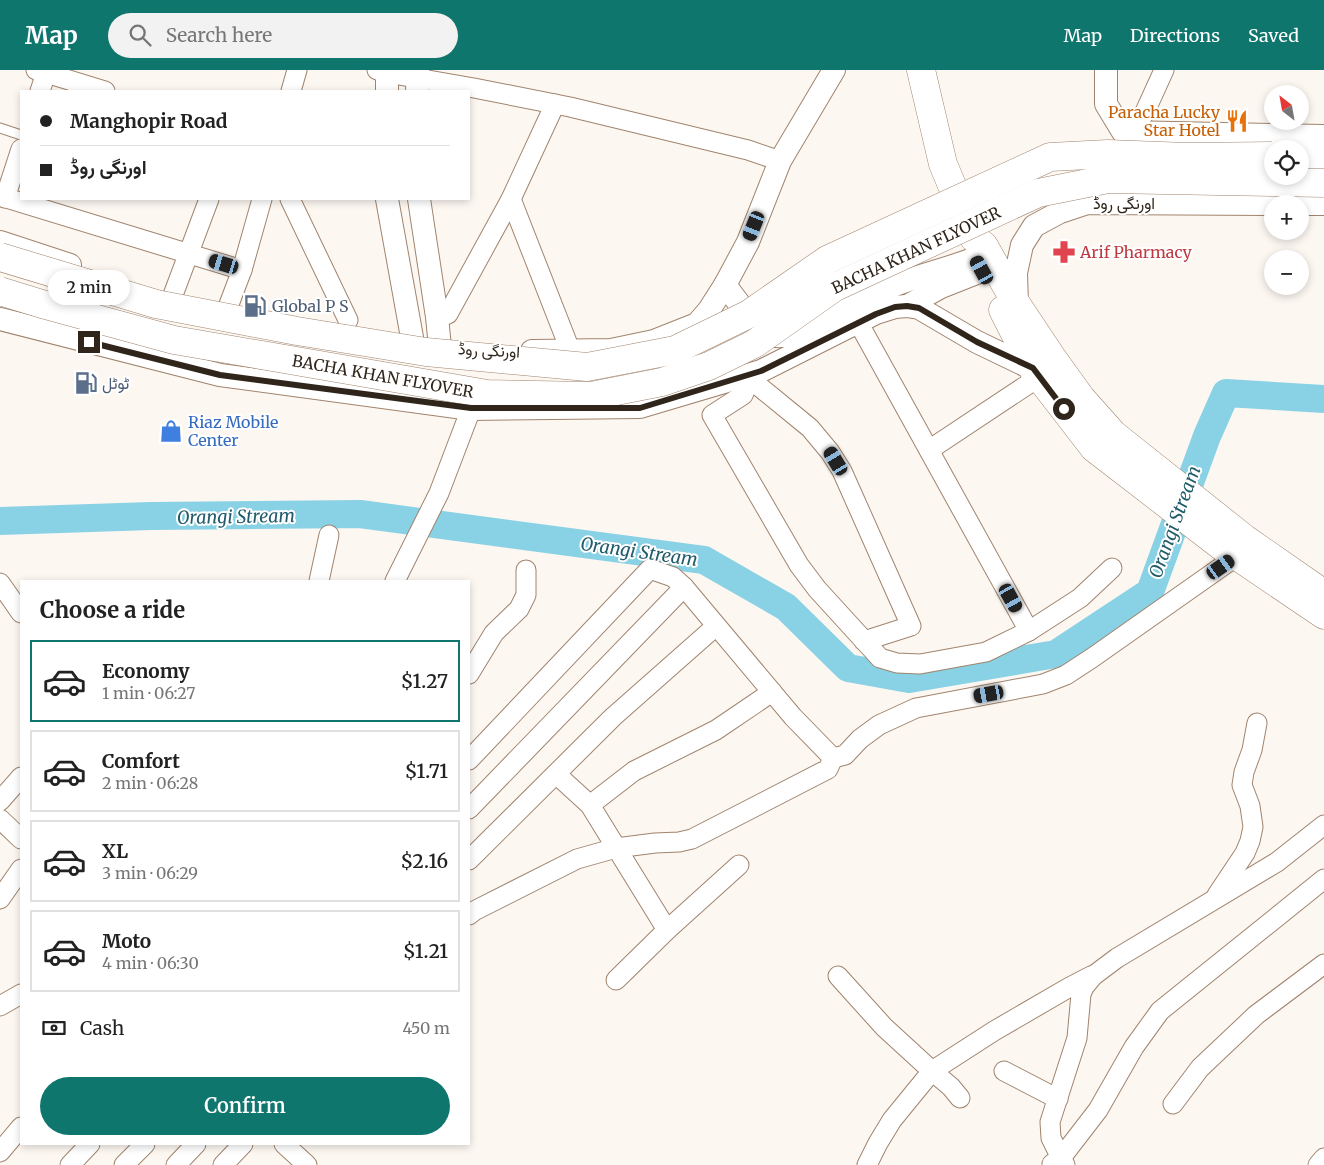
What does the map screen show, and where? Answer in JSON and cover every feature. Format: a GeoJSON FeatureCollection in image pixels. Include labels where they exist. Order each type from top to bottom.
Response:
{"type":"FeatureCollection","features":[{"type":"Feature","properties":{"kind":"main road"},"geometry":{"type":"LineString","coordinates":[[921,70],[942,164],[1036,373],[1103,441],[1324,616]]}},
{"type":"Feature","properties":{"kind":"main road","name":"BACHA KHAN FLYOVER"},"geometry":{"type":"LineString","coordinates":[[0,257],[156,304],[297,331],[426,352],[587,368],[675,350],[749,314],[827,260],[1050,156],[1108,154],[1188,157],[1264,156]]}},
{"type":"Feature","properties":{"kind":"main road"},"geometry":{"type":"LineString","coordinates":[[1309,156],[1324,156]]}},
{"type":"Feature","properties":{"kind":"main road","name":"BACHA KHAN FLYOVER"},"geometry":{"type":"LineString","coordinates":[[0,292],[174,340],[487,394],[591,396],[662,382],[708,366],[754,344],[835,287],[1038,193],[1108,179],[1324,183]]}},
{"type":"Feature","properties":{"kind":"main road"},"geometry":{"type":"LineString","coordinates":[[983,257],[1081,398],[1103,441]]}},
{"type":"Feature","properties":{"kind":"main road"},"geometry":{"type":"LineString","coordinates":[[1237,549],[1324,594]]}},
{"type":"Feature","properties":{"kind":"street"},"geometry":{"type":"LineString","coordinates":[[291,90],[297,70]]}},
{"type":"Feature","properties":{"kind":"street","name":"اورنگی روڈ"},"geometry":{"type":"LineString","coordinates":[[0,242],[150,291],[390,341],[489,352],[611,350],[654,342],[697,324],[709,310],[748,242],[780,161],[834,70]]}},
{"type":"Feature","properties":{"kind":"street"},"geometry":{"type":"LineString","coordinates":[[1106,70],[1106,104],[1123,132]]}},
{"type":"Feature","properties":{"kind":"street"},"geometry":{"type":"LineString","coordinates":[[1123,132],[1144,114],[1164,70]]}},
{"type":"Feature","properties":{"kind":"street"},"geometry":{"type":"LineString","coordinates":[[40,90],[43,71],[102,90]]}},
{"type":"Feature","properties":{"kind":"street"},"geometry":{"type":"LineString","coordinates":[[385,76],[555,104],[748,150],[780,161]]}},
{"type":"Feature","properties":{"kind":"street"},"geometry":{"type":"LineString","coordinates":[[437,317],[448,314],[512,199],[555,104]]}},
{"type":"Feature","properties":{"kind":"street"},"geometry":{"type":"LineString","coordinates":[[1123,132],[1324,136]]}},
{"type":"Feature","properties":{"kind":"street"},"geometry":{"type":"LineString","coordinates":[[20,152],[3,197],[242,270]]}},
{"type":"Feature","properties":{"kind":"street"},"geometry":{"type":"LineString","coordinates":[[512,199],[567,342]]}},
{"type":"Feature","properties":{"kind":"street"},"geometry":{"type":"LineString","coordinates":[[173,295],[209,200]]}},
{"type":"Feature","properties":{"kind":"street"},"geometry":{"type":"LineString","coordinates":[[228,307],[242,270],[262,200]]}},
{"type":"Feature","properties":{"kind":"street"},"geometry":{"type":"LineString","coordinates":[[290,200],[348,320]]}},
{"type":"Feature","properties":{"kind":"street"},"geometry":{"type":"LineString","coordinates":[[387,200],[413,343]]}},
{"type":"Feature","properties":{"kind":"street"},"geometry":{"type":"LineString","coordinates":[[419,200],[440,347]]}},
{"type":"Feature","properties":{"kind":"street","name":"اورنگی روڈ"},"geometry":{"type":"LineString","coordinates":[[1017,304],[1016,273],[1022,245],[1034,226],[1060,212],[1087,203],[1264,204]]}},
{"type":"Feature","properties":{"kind":"street"},"geometry":{"type":"LineString","coordinates":[[1309,204],[1324,204]]}},
{"type":"Feature","properties":{"kind":"street"},"geometry":{"type":"LineString","coordinates":[[725,285],[766,332],[775,336],[784,336],[893,286],[931,272],[983,257]]}},
{"type":"Feature","properties":{"kind":"street"},"geometry":{"type":"LineString","coordinates":[[907,306],[941,287],[983,257]]}},
{"type":"Feature","properties":{"kind":"street"},"geometry":{"type":"LineString","coordinates":[[0,319],[220,375],[471,408],[640,408],[751,376],[858,322],[895,307],[907,306],[919,308],[977,342],[1036,373],[928,450]]}},
{"type":"Feature","properties":{"kind":"street"},"geometry":{"type":"LineString","coordinates":[[858,322],[1029,631]]}},
{"type":"Feature","properties":{"kind":"street"},"geometry":{"type":"LineString","coordinates":[[751,376],[743,395],[712,415],[799,565],[817,589],[880,658],[897,663],[920,664],[986,652],[1029,631],[1080,598],[1112,568]]}},
{"type":"Feature","properties":{"kind":"street"},"geometry":{"type":"LineString","coordinates":[[751,376],[810,428],[830,452],[842,471],[911,626],[864,641]]}},
{"type":"Feature","properties":{"kind":"street"},"geometry":{"type":"LineString","coordinates":[[397,577],[439,493],[471,408]]}},
{"type":"Feature","properties":{"kind":"street"},"geometry":{"type":"LineString","coordinates":[[318,580],[329,535]]}},
{"type":"Feature","properties":{"kind":"street"},"geometry":{"type":"LineString","coordinates":[[833,758],[845,755],[879,725],[916,708],[1043,684],[1066,675],[1092,658],[1237,549]]}},
{"type":"Feature","properties":{"kind":"street"},"geometry":{"type":"LineString","coordinates":[[470,759],[650,568],[673,576],[684,587],[793,717],[833,758]]}},
{"type":"Feature","properties":{"kind":"street"},"geometry":{"type":"LineString","coordinates":[[470,672],[494,633],[519,609],[526,596],[526,570]]}},
{"type":"Feature","properties":{"kind":"street"},"geometry":{"type":"LineString","coordinates":[[0,583],[20,612]]}},
{"type":"Feature","properties":{"kind":"street"},"geometry":{"type":"LineString","coordinates":[[470,808],[684,587]]}},
{"type":"Feature","properties":{"kind":"street"},"geometry":{"type":"LineString","coordinates":[[470,859],[613,717],[716,626]]}},
{"type":"Feature","properties":{"kind":"street"},"geometry":{"type":"LineString","coordinates":[[590,805],[634,771],[716,730],[772,692]]}},
{"type":"Feature","properties":{"kind":"street"},"geometry":{"type":"LineString","coordinates":[[1214,900],[1245,853],[1254,827],[1250,806],[1242,785],[1257,723]]}},
{"type":"Feature","properties":{"kind":"street"},"geometry":{"type":"LineString","coordinates":[[470,914],[578,859],[616,848],[692,839],[828,769],[833,758]]}},
{"type":"Feature","properties":{"kind":"street"},"geometry":{"type":"LineString","coordinates":[[556,774],[590,805],[667,930]]}},
{"type":"Feature","properties":{"kind":"street"},"geometry":{"type":"LineString","coordinates":[[0,801],[20,778]]}},
{"type":"Feature","properties":{"kind":"street"},"geometry":{"type":"LineString","coordinates":[[0,820],[20,838]]}},
{"type":"Feature","properties":{"kind":"street"},"geometry":{"type":"LineString","coordinates":[[866,1165],[892,1120],[932,1071],[994,1031],[1068,988],[1093,976],[1117,958],[1277,862],[1324,824]]}},
{"type":"Feature","properties":{"kind":"street"},"geometry":{"type":"LineString","coordinates":[[616,980],[667,930],[739,865]]}},
{"type":"Feature","properties":{"kind":"street"},"geometry":{"type":"LineString","coordinates":[[0,899],[20,869]]}},
{"type":"Feature","properties":{"kind":"street"},"geometry":{"type":"LineString","coordinates":[[1059,1163],[1098,1110],[1134,1047],[1160,1012],[1324,879]]}},
{"type":"Feature","properties":{"kind":"street"},"geometry":{"type":"LineString","coordinates":[[1173,1104],[1200,1068],[1256,1015],[1324,964]]}},
{"type":"Feature","properties":{"kind":"street"},"geometry":{"type":"LineString","coordinates":[[838,976],[884,1027],[951,1087],[960,1098]]}},
{"type":"Feature","properties":{"kind":"street"},"geometry":{"type":"LineString","coordinates":[[1059,1163],[1051,1138],[1050,1122],[1077,1038],[1081,994],[1093,976]]}},
{"type":"Feature","properties":{"kind":"street"},"geometry":{"type":"LineString","coordinates":[[0,1006],[20,995]]}},
{"type":"Feature","properties":{"kind":"street"},"geometry":{"type":"LineString","coordinates":[[1004,1071],[1058,1099]]}},
{"type":"Feature","properties":{"kind":"street"},"geometry":{"type":"LineString","coordinates":[[0,1152],[20,1127]]}},
{"type":"Feature","properties":{"kind":"street"},"geometry":{"type":"LineString","coordinates":[[70,1165],[89,1145]]}},
{"type":"Feature","properties":{"kind":"street"},"geometry":{"type":"LineString","coordinates":[[127,1159],[144,1145]]}},
{"type":"Feature","properties":{"kind":"street"},"geometry":{"type":"LineString","coordinates":[[176,1165],[195,1145]]}},
{"type":"Feature","properties":{"kind":"street"},"geometry":{"type":"LineString","coordinates":[[223,1165],[242,1145]]}},
{"type":"Feature","properties":{"kind":"street"},"geometry":{"type":"LineString","coordinates":[[285,1145],[307,1165]]}},
{"type":"Feature","properties":{"kind":"street"},"geometry":{"type":"LineString","coordinates":[[1318,1165],[1324,1158]]}},
{"type":"Feature","properties":{"kind":"lane"},"geometry":{"type":"LineString","coordinates":[[0,128],[20,135]]}},
{"type":"Feature","properties":{"kind":"waterway","name":"Orangi Stream"},"geometry":{"type":"LineString","coordinates":[[0,521],[151,516],[360,514],[704,560],[786,607],[848,668],[909,679],[1056,654],[1150,592],[1207,436],[1226,393],[1324,399]]}},
{"type":"Feature","properties":{"kind":"place","name":"Paracha Lucky Star Hotel"},"geometry":{"type":"Point","coordinates":[1237,121]}},
{"type":"Feature","properties":{"kind":"place","name":"Arif Pharmacy"},"geometry":{"type":"Point","coordinates":[1064,252]}},
{"type":"Feature","properties":{"kind":"place","name":"Global P S"},"geometry":{"type":"Point","coordinates":[255,306]}},
{"type":"Feature","properties":{"kind":"place","name":"ٹوٹل"},"geometry":{"type":"Point","coordinates":[86,383]}},
{"type":"Feature","properties":{"kind":"place","name":"Riaz Mobile Center"},"geometry":{"type":"Point","coordinates":[171,431]}},
{"type":"Feature","properties":{"kind":"route"},"geometry":{"type":"LineString","coordinates":[[89,342],[220,375],[471,408],[640,408],[761,371],[876,314],[895,307],[907,306],[919,308],[977,342],[1033,368],[1064,409]]}}]}
